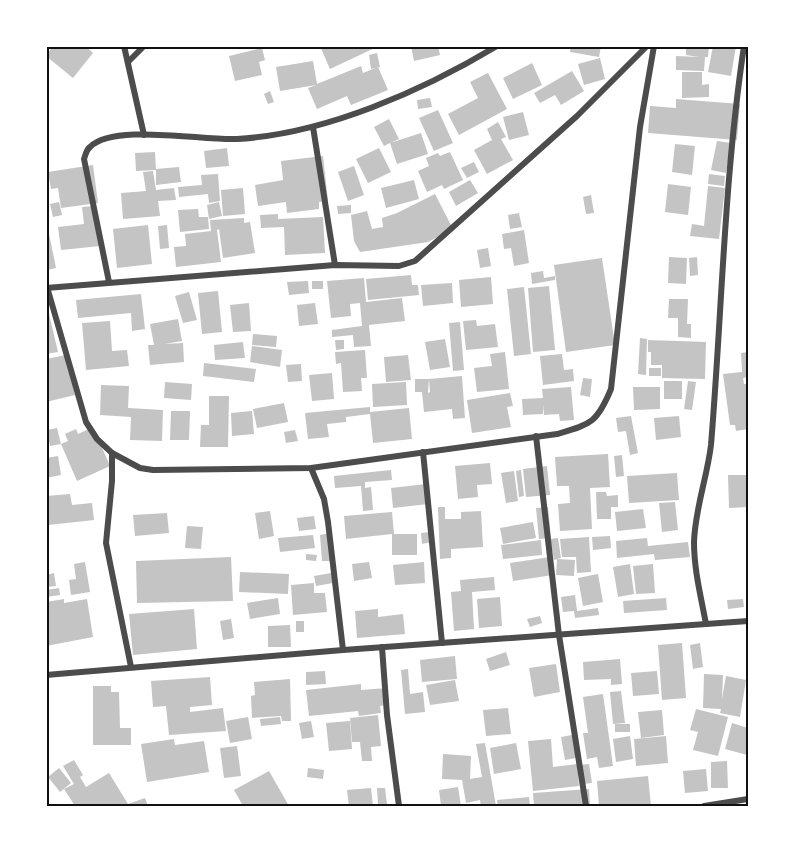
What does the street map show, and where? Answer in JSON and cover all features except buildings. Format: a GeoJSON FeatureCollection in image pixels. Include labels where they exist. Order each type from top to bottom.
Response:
{"type":"FeatureCollection","features":[{"type":"Feature","properties":{"kind":"street"},"geometry":{"type":"LineString","coordinates":[[124,46],[144,135]]}},
{"type":"Feature","properties":{"kind":"street"},"geometry":{"type":"LineString","coordinates":[[128,62],[144,46]]}},
{"type":"Feature","properties":{"kind":"street"},"geometry":{"type":"LineString","coordinates":[[109,282],[84,159],[88,148],[99,140],[144,135],[237,139],[313,127],[396,97],[456,70],[497,46]]}},
{"type":"Feature","properties":{"kind":"street"},"geometry":{"type":"LineString","coordinates":[[647,46],[577,116],[421,257],[399,266],[336,265],[47,288],[86,422],[97,439],[112,453],[140,468],[153,470],[311,468],[557,434],[592,422],[603,409],[611,389],[640,127],[654,46]]}},
{"type":"Feature","properties":{"kind":"street"},"geometry":{"type":"LineString","coordinates":[[706,624],[695,567],[694,540],[711,445],[727,203],[744,46]]}},
{"type":"Feature","properties":{"kind":"street"},"geometry":{"type":"LineString","coordinates":[[313,127],[336,265]]}},
{"type":"Feature","properties":{"kind":"street"},"geometry":{"type":"LineString","coordinates":[[536,436],[559,635],[586,807]]}},
{"type":"Feature","properties":{"kind":"street"},"geometry":{"type":"LineString","coordinates":[[423,452],[442,643]]}},
{"type":"Feature","properties":{"kind":"street"},"geometry":{"type":"LineString","coordinates":[[112,453],[112,481],[106,543],[131,667]]}},
{"type":"Feature","properties":{"kind":"street"},"geometry":{"type":"LineString","coordinates":[[311,468],[324,499],[343,650]]}},
{"type":"Feature","properties":{"kind":"street"},"geometry":{"type":"LineString","coordinates":[[46,675],[382,647],[748,621]]}},
{"type":"Feature","properties":{"kind":"street"},"geometry":{"type":"LineString","coordinates":[[382,647],[387,715],[399,807]]}},
{"type":"Feature","properties":{"kind":"street"},"geometry":{"type":"LineString","coordinates":[[704,807],[748,799]]}}]}
